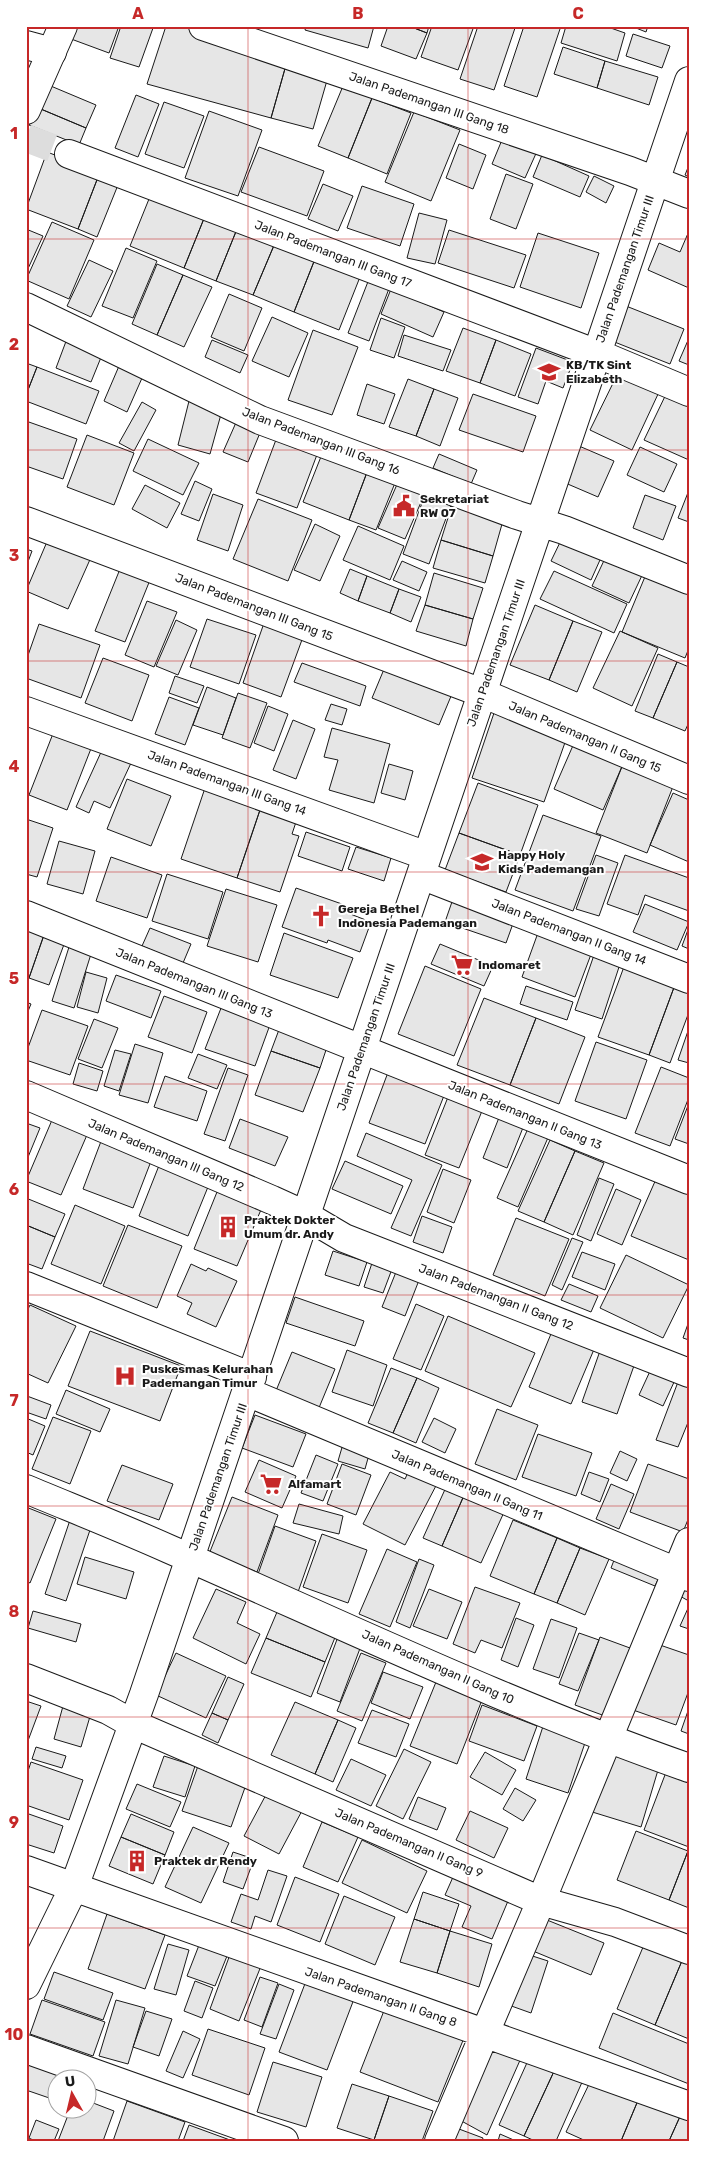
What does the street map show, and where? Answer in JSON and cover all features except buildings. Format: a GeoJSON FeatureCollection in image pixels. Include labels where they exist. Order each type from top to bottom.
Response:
{"type":"FeatureCollection","features":[{"type":"Feature","properties":{"kind":"street"},"geometry":{"type":"LineString","coordinates":[[26,110],[39,49],[63,26]]}},
{"type":"Feature","properties":{"kind":"street","name":"Jalan Pademangan III Gang 18"},"geometry":{"type":"LineString","coordinates":[[203,26],[656,180],[689,194]]}},
{"type":"Feature","properties":{"kind":"street","name":"Jalan Pademangan Timur III"},"geometry":{"type":"LineString","coordinates":[[26,1985],[74,1888],[133,1724],[689,81]]}},
{"type":"Feature","properties":{"kind":"street","name":"Jalan Pademangan III Gang 17"},"geometry":{"type":"LineString","coordinates":[[70,154],[597,354],[689,392]]}},
{"type":"Feature","properties":{"kind":"street","name":"Jalan Pademangan III Gang 16"},"geometry":{"type":"LineString","coordinates":[[26,307],[260,420],[540,522],[689,580]]}},
{"type":"Feature","properties":{"kind":"street","name":"Jalan Pademangan III Gang 15"},"geometry":{"type":"LineString","coordinates":[[26,520],[482,693]]}},
{"type":"Feature","properties":{"kind":"street","name":"Jalan Pademangan II Gang 15"},"geometry":{"type":"LineString","coordinates":[[482,693],[689,780]]}},
{"type":"Feature","properties":{"kind":"street","name":"Jalan Pademangan III Gang 14"},"geometry":{"type":"LineString","coordinates":[[26,711],[424,865]]}},
{"type":"Feature","properties":{"kind":"street","name":"Jalan Pademangan II Gang 14"},"geometry":{"type":"LineString","coordinates":[[424,865],[689,979]]}},
{"type":"Feature","properties":{"kind":"street","name":"Jalan Pademangan III Gang 13"},"geometry":{"type":"LineString","coordinates":[[26,916],[362,1051]]}},
{"type":"Feature","properties":{"kind":"street","name":"Jalan Pademangan II Gang 13"},"geometry":{"type":"LineString","coordinates":[[362,1051],[689,1180]]}},
{"type":"Feature","properties":{"kind":"street","name":"Jalan Pademangan III Gang 12"},"geometry":{"type":"LineString","coordinates":[[26,1095],[305,1216]]}},
{"type":"Feature","properties":{"kind":"street","name":"Jalan Pademangan II Gang 12"},"geometry":{"type":"LineString","coordinates":[[305,1216],[344,1238],[689,1373]]}},
{"type":"Feature","properties":{"kind":"street","name":"Jalan Pademangan II Gang 11"},"geometry":{"type":"LineString","coordinates":[[26,1286],[682,1574]]}},
{"type":"Feature","properties":{"kind":"street","name":"Jalan Pademangan II Gang 10"},"geometry":{"type":"LineString","coordinates":[[26,1489],[190,1558],[495,1693],[608,1740],[689,1768]]}},
{"type":"Feature","properties":{"kind":"street"},"geometry":{"type":"LineString","coordinates":[[439,2141],[542,1901],[608,1740],[682,1574],[689,1542]]}},
{"type":"Feature","properties":{"kind":"street","name":"Jalan Pademangan II Gang 9"},"geometry":{"type":"LineString","coordinates":[[26,1678],[108,1710],[133,1724],[542,1901],[615,1922],[689,1950]]}},
{"type":"Feature","properties":{"kind":"street","name":"Jalan Pademangan II Gang 8"},"geometry":{"type":"LineString","coordinates":[[26,1870],[689,2106]]}},
{"type":"Feature","properties":{"kind":"street"},"geometry":{"type":"LineString","coordinates":[[26,2049],[284,2141]]}},
{"type":"Feature","properties":{"kind":"tunnel"},"geometry":{"type":"LineString","coordinates":[[26,138],[69,154]]}},
{"type":"Feature","properties":{"kind":"place","name":"KB/TK Sint Elizabeth"},"geometry":{"type":"Point","coordinates":[549,372]}},
{"type":"Feature","properties":{"kind":"place","name":"Sekretariat RW 07"},"geometry":{"type":"Point","coordinates":[404,506]}},
{"type":"Feature","properties":{"kind":"place","name":"Happy Holy Kids Pademangan"},"geometry":{"type":"Point","coordinates":[482,862]}},
{"type":"Feature","properties":{"kind":"place","name":"Gereja Bethel Indonesia Pademangan"},"geometry":{"type":"Point","coordinates":[321,916]}},
{"type":"Feature","properties":{"kind":"place","name":"Indomaret"},"geometry":{"type":"Point","coordinates":[462,965]}},
{"type":"Feature","properties":{"kind":"place","name":"Praktek Dokter Umum dr. Andy"},"geometry":{"type":"Point","coordinates":[228,1227]}},
{"type":"Feature","properties":{"kind":"place","name":"Puskesmas Kelurahan Pademangan Timur"},"geometry":{"type":"Point","coordinates":[125,1376]}},
{"type":"Feature","properties":{"kind":"place","name":"Alfamart"},"geometry":{"type":"Point","coordinates":[271,1484]}},
{"type":"Feature","properties":{"kind":"place","name":"Praktek dr Rendy"},"geometry":{"type":"Point","coordinates":[137,1861]}}]}
